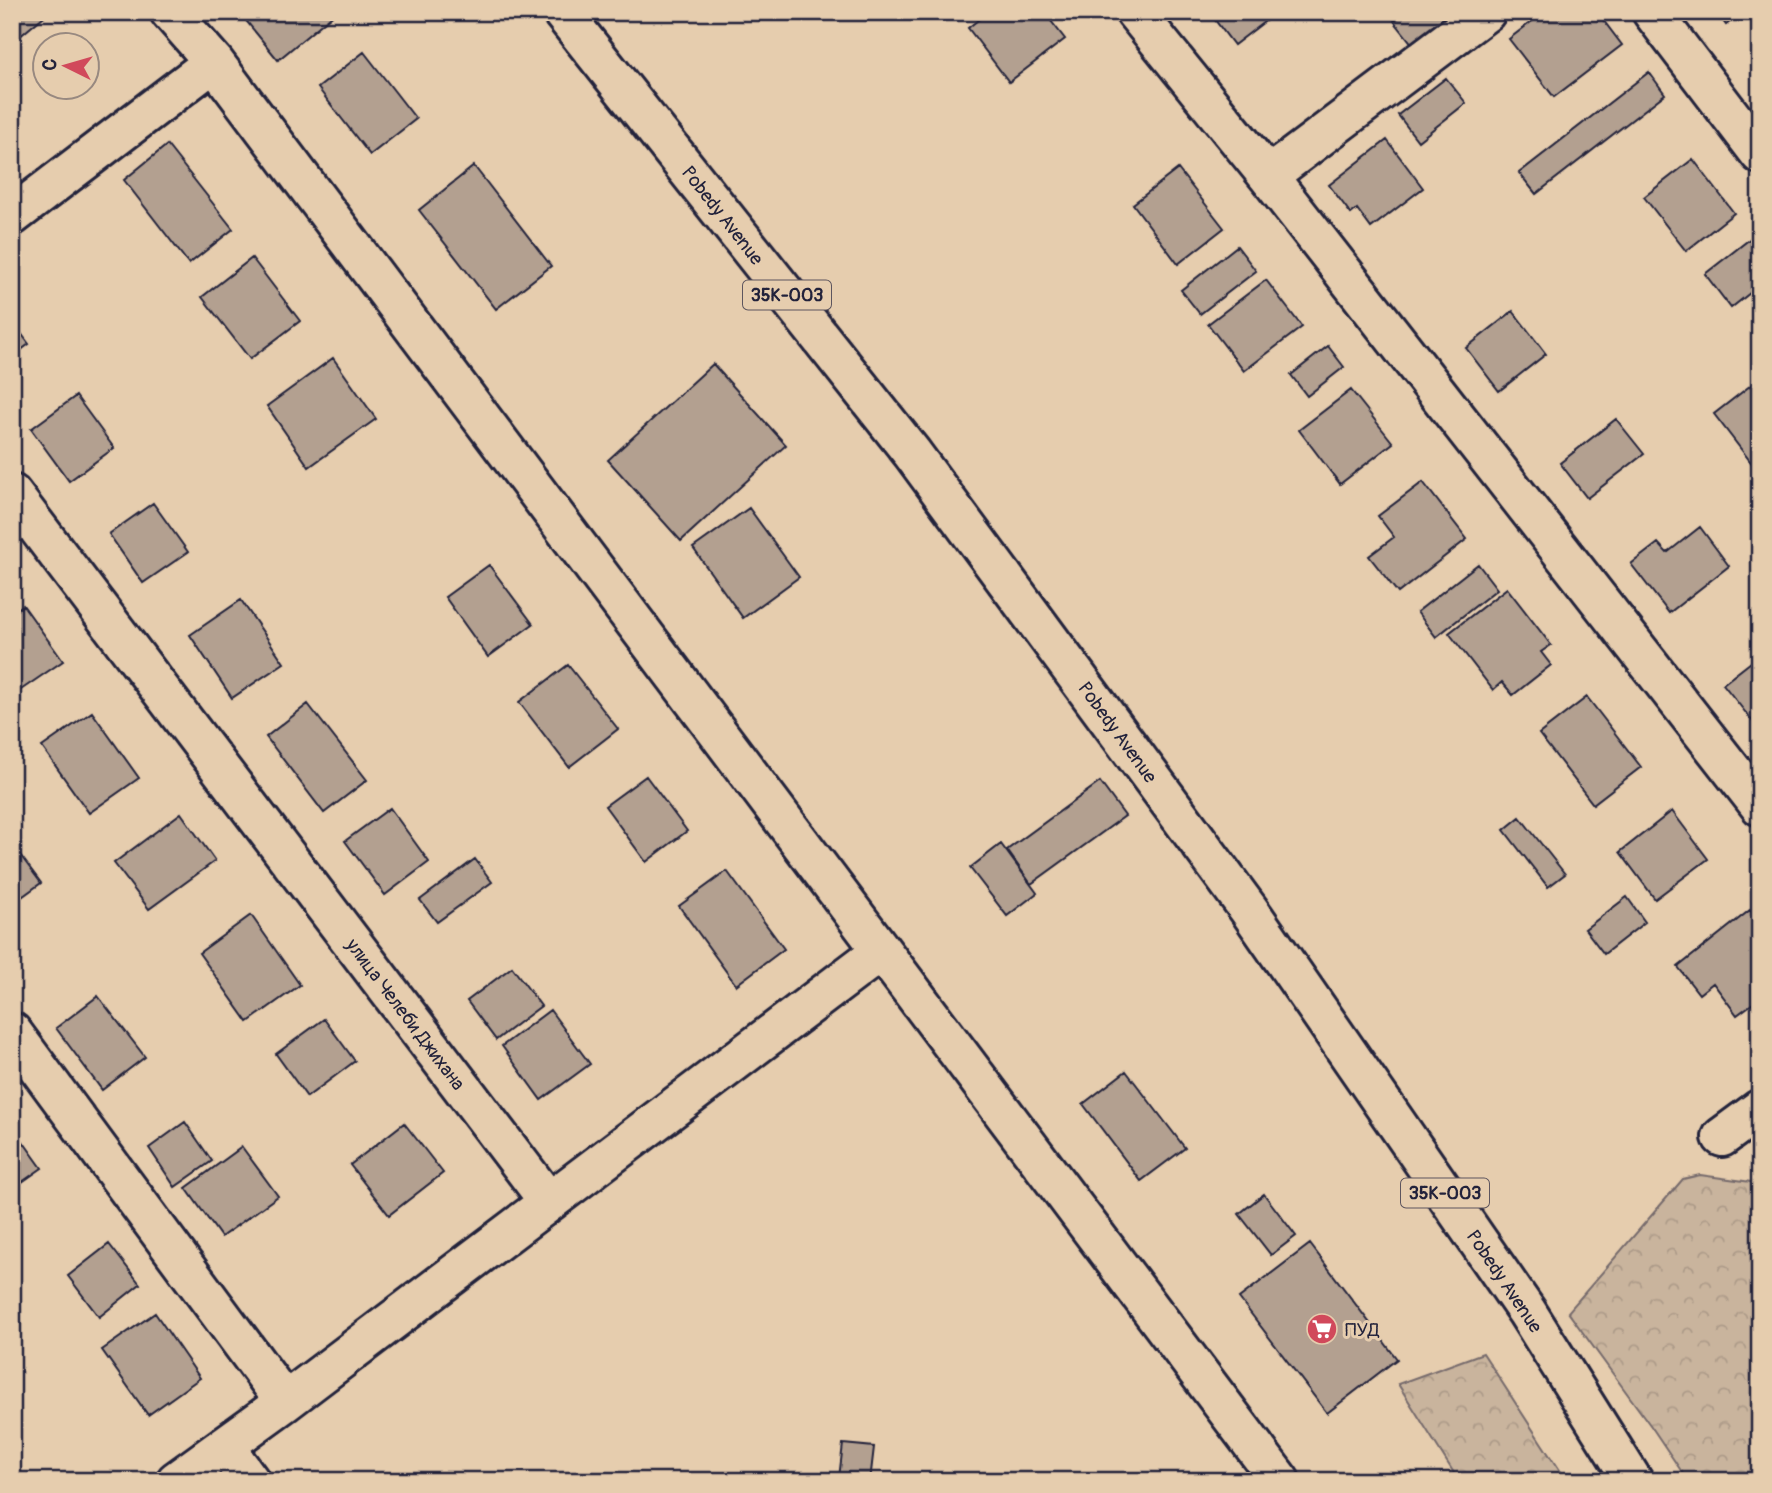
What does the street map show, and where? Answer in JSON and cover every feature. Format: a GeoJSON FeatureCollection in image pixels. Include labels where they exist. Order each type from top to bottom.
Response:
{"type":"FeatureCollection","features":[{"type":"Feature","properties":{"kind":"street"},"geometry":{"type":"LineString","coordinates":[[170,12],[214,62],[1280,1481]]}},
{"type":"Feature","properties":{"kind":"street","name":"Pobedy Avenue"},"geometry":{"type":"LineString","coordinates":[[562,12],[912,453],[1249,910],[1527,1312],[1633,1481]]}},
{"type":"Feature","properties":{"kind":"street"},"geometry":{"type":"LineString","coordinates":[[1135,12],[1268,176],[1760,806]]}},
{"type":"Feature","properties":{"kind":"street"},"geometry":{"type":"LineString","coordinates":[[1268,176],[1486,12]]}},
{"type":"Feature","properties":{"kind":"street"},"geometry":{"type":"LineString","coordinates":[[1652,12],[1760,154]]}},
{"type":"Feature","properties":{"kind":"street"},"geometry":{"type":"LineString","coordinates":[[12,216],[214,62]]}},
{"type":"Feature","properties":{"kind":"street","name":"улица Челеби Джихана"},"geometry":{"type":"LineString","coordinates":[[12,494],[549,1202]]}},
{"type":"Feature","properties":{"kind":"street"},"geometry":{"type":"LineString","coordinates":[[176,1481],[285,1402],[881,951]]}},
{"type":"Feature","properties":{"kind":"street"},"geometry":{"type":"LineString","coordinates":[[12,1032],[285,1402]]}},
{"type":"Feature","properties":{"kind":"street"},"geometry":{"type":"LineString","coordinates":[[1722,1137],[1760,1109]]}},
{"type":"Feature","properties":{"kind":"street"},"geometry":{"type":"LineString","coordinates":[[225,1447],[250,1481]]}},
{"type":"Feature","properties":{"kind":"green space"},"geometry":{"type":"Polygon","coordinates":[[[1700,1175],[1751,1182],[1760,1190],[1760,1481],[1688,1481],[1568,1312],[1683,1179],[1700,1175]]]}},
{"type":"Feature","properties":{"kind":"green space"},"geometry":{"type":"Polygon","coordinates":[[[1483,1353],[1566,1481],[1459,1481],[1398,1384],[1483,1353]]]}},
{"type":"Feature","properties":{"kind":"building"},"geometry":{"type":"Polygon","coordinates":[[[12,12],[49,12],[19,37],[12,28],[12,12]]]}},
{"type":"Feature","properties":{"kind":"building"},"geometry":{"type":"Polygon","coordinates":[[[239,12],[336,12],[278,60],[239,12]]]}},
{"type":"Feature","properties":{"kind":"building"},"geometry":{"type":"Polygon","coordinates":[[[988,12],[1044,12],[1065,39],[1009,82],[968,28],[988,12]]]}},
{"type":"Feature","properties":{"kind":"building"},"geometry":{"type":"Polygon","coordinates":[[[1209,12],[1277,12],[1234,45],[1209,12]]]}},
{"type":"Feature","properties":{"kind":"building"},"geometry":{"type":"Polygon","coordinates":[[[1406,12],[1465,12],[1417,50],[1394,21],[1406,12]]]}},
{"type":"Feature","properties":{"kind":"building"},"geometry":{"type":"Polygon","coordinates":[[[1544,12],[1597,12],[1622,45],[1554,97],[1509,39],[1544,12]]]}},
{"type":"Feature","properties":{"kind":"building"},"geometry":{"type":"Polygon","coordinates":[[[1716,12],[1742,12],[1726,25],[1716,12]]]}},
{"type":"Feature","properties":{"kind":"building"},"geometry":{"type":"Polygon","coordinates":[[[364,52],[416,119],[370,155],[318,88],[364,52]]]}},
{"type":"Feature","properties":{"kind":"building"},"geometry":{"type":"Polygon","coordinates":[[[1649,72],[1665,94],[1536,194],[1519,173],[1649,72]]]}},
{"type":"Feature","properties":{"kind":"building"},"geometry":{"type":"Polygon","coordinates":[[[1446,78],[1466,103],[1418,141],[1398,115],[1446,78]]]}},
{"type":"Feature","properties":{"kind":"building"},"geometry":{"type":"Polygon","coordinates":[[[1387,140],[1423,188],[1371,228],[1357,209],[1351,214],[1329,185],[1387,140]]]}},
{"type":"Feature","properties":{"kind":"building"},"geometry":{"type":"Polygon","coordinates":[[[167,145],[233,229],[189,264],[124,180],[167,145]]]}},
{"type":"Feature","properties":{"kind":"building"},"geometry":{"type":"Polygon","coordinates":[[[1693,159],[1734,213],[1686,251],[1644,197],[1693,159]]]}},
{"type":"Feature","properties":{"kind":"building"},"geometry":{"type":"Polygon","coordinates":[[[474,166],[551,266],[496,309],[419,210],[474,166]]]}},
{"type":"Feature","properties":{"kind":"building"},"geometry":{"type":"Polygon","coordinates":[[[1178,169],[1224,228],[1178,264],[1133,204],[1178,169]]]}},
{"type":"Feature","properties":{"kind":"building"},"geometry":{"type":"Polygon","coordinates":[[[1755,235],[1760,241],[1760,285],[1731,308],[1705,274],[1755,235]]]}},
{"type":"Feature","properties":{"kind":"building"},"geometry":{"type":"Polygon","coordinates":[[[1237,246],[1256,271],[1200,314],[1181,290],[1237,246]]]}},
{"type":"Feature","properties":{"kind":"building"},"geometry":{"type":"Polygon","coordinates":[[[252,258],[300,321],[250,359],[202,297],[252,258]]]}},
{"type":"Feature","properties":{"kind":"building"},"geometry":{"type":"Polygon","coordinates":[[[1266,280],[1302,327],[1244,371],[1208,324],[1266,280]]]}},
{"type":"Feature","properties":{"kind":"building"},"geometry":{"type":"Polygon","coordinates":[[[1513,311],[1546,354],[1499,391],[1466,348],[1513,311]]]}},
{"type":"Feature","properties":{"kind":"building"},"geometry":{"type":"Polygon","coordinates":[[[12,321],[29,344],[12,357],[12,321]]]}},
{"type":"Feature","properties":{"kind":"building"},"geometry":{"type":"Polygon","coordinates":[[[1328,346],[1344,367],[1307,396],[1291,375],[1328,346]]]}},
{"type":"Feature","properties":{"kind":"building"},"geometry":{"type":"Polygon","coordinates":[[[333,358],[376,419],[309,467],[267,406],[333,358]]]}},
{"type":"Feature","properties":{"kind":"building"},"geometry":{"type":"Polygon","coordinates":[[[713,364],[786,445],[681,541],[608,460],[713,364]]]}},
{"type":"Feature","properties":{"kind":"building"},"geometry":{"type":"Polygon","coordinates":[[[1760,378],[1760,474],[1714,414],[1760,378]]]}},
{"type":"Feature","properties":{"kind":"building"},"geometry":{"type":"Polygon","coordinates":[[[1351,390],[1393,443],[1340,484],[1299,430],[1351,390]]]}},
{"type":"Feature","properties":{"kind":"building"},"geometry":{"type":"Polygon","coordinates":[[[76,396],[114,448],[69,481],[31,429],[76,396]]]}},
{"type":"Feature","properties":{"kind":"building"},"geometry":{"type":"Polygon","coordinates":[[[1616,419],[1644,454],[1587,498],[1560,463],[1616,419]]]}},
{"type":"Feature","properties":{"kind":"building"},"geometry":{"type":"Polygon","coordinates":[[[1423,482],[1467,539],[1398,593],[1369,556],[1394,537],[1378,516],[1423,482]]]}},
{"type":"Feature","properties":{"kind":"building"},"geometry":{"type":"Polygon","coordinates":[[[153,503],[188,552],[143,583],[109,534],[153,503]]]}},
{"type":"Feature","properties":{"kind":"building"},"geometry":{"type":"Polygon","coordinates":[[[749,508],[799,577],[743,618],[693,548],[749,508]]]}},
{"type":"Feature","properties":{"kind":"building"},"geometry":{"type":"Polygon","coordinates":[[[1700,527],[1729,566],[1669,613],[1631,564],[1658,543],[1667,553],[1700,527]]]}},
{"type":"Feature","properties":{"kind":"building"},"geometry":{"type":"Polygon","coordinates":[[[1478,564],[1497,589],[1436,637],[1417,612],[1478,564]]]}},
{"type":"Feature","properties":{"kind":"building"},"geometry":{"type":"Polygon","coordinates":[[[489,565],[533,624],[488,657],[445,597],[489,565]]]}},
{"type":"Feature","properties":{"kind":"building"},"geometry":{"type":"Polygon","coordinates":[[[1507,588],[1551,645],[1541,652],[1551,665],[1513,695],[1502,682],[1493,690],[1449,633],[1507,588]]]}},
{"type":"Feature","properties":{"kind":"building"},"geometry":{"type":"Polygon","coordinates":[[[241,600],[284,663],[232,698],[190,635],[241,600]]]}},
{"type":"Feature","properties":{"kind":"building"},"geometry":{"type":"Polygon","coordinates":[[[23,605],[63,661],[15,694],[12,690],[12,613],[23,605]]]}},
{"type":"Feature","properties":{"kind":"building"},"geometry":{"type":"Polygon","coordinates":[[[1760,655],[1760,717],[1753,722],[1723,684],[1760,655]]]}},
{"type":"Feature","properties":{"kind":"building"},"geometry":{"type":"Polygon","coordinates":[[[568,665],[618,729],[569,767],[519,702],[568,665]]]}},
{"type":"Feature","properties":{"kind":"building"},"geometry":{"type":"Polygon","coordinates":[[[1587,697],[1641,767],[1593,804],[1539,734],[1587,697]]]}},
{"type":"Feature","properties":{"kind":"building"},"geometry":{"type":"Polygon","coordinates":[[[308,704],[367,780],[324,813],[266,737],[308,704]]]}},
{"type":"Feature","properties":{"kind":"building"},"geometry":{"type":"Polygon","coordinates":[[[92,712],[139,778],[89,813],[42,747],[92,712]]]}},
{"type":"Feature","properties":{"kind":"building"},"geometry":{"type":"Polygon","coordinates":[[[646,776],[687,831],[646,862],[605,806],[646,776]]]}},
{"type":"Feature","properties":{"kind":"building"},"geometry":{"type":"Polygon","coordinates":[[[1100,782],[1125,816],[1031,884],[1007,850],[1100,782]]]}},
{"type":"Feature","properties":{"kind":"building"},"geometry":{"type":"Polygon","coordinates":[[[390,808],[429,862],[385,895],[345,841],[390,808]]]}},
{"type":"Feature","properties":{"kind":"building"},"geometry":{"type":"Polygon","coordinates":[[[1672,811],[1708,859],[1655,899],[1620,852],[1672,811]]]}},
{"type":"Feature","properties":{"kind":"building"},"geometry":{"type":"Polygon","coordinates":[[[181,813],[215,861],[149,909],[114,863],[181,813]]]}},
{"type":"Feature","properties":{"kind":"building"},"geometry":{"type":"Polygon","coordinates":[[[1520,817],[1565,874],[1548,887],[1504,830],[1520,817]]]}},
{"type":"Feature","properties":{"kind":"building"},"geometry":{"type":"Polygon","coordinates":[[[12,844],[41,883],[12,904],[12,844]]]}},
{"type":"Feature","properties":{"kind":"building"},"geometry":{"type":"Polygon","coordinates":[[[1001,844],[1037,893],[1007,916],[970,868],[1001,844]]]}},
{"type":"Feature","properties":{"kind":"building"},"geometry":{"type":"Polygon","coordinates":[[[475,859],[492,882],[437,922],[420,900],[475,859]]]}},
{"type":"Feature","properties":{"kind":"building"},"geometry":{"type":"Polygon","coordinates":[[[727,871],[784,949],[736,985],[679,906],[727,871]]]}},
{"type":"Feature","properties":{"kind":"building"},"geometry":{"type":"Polygon","coordinates":[[[1627,897],[1645,922],[1604,954],[1585,929],[1627,897]]]}},
{"type":"Feature","properties":{"kind":"building"},"geometry":{"type":"Polygon","coordinates":[[[1750,910],[1760,923],[1760,998],[1737,1015],[1713,983],[1699,994],[1678,967],[1750,910]]]}},
{"type":"Feature","properties":{"kind":"building"},"geometry":{"type":"Polygon","coordinates":[[[251,915],[300,985],[248,1022],[199,953],[251,915]]]}},
{"type":"Feature","properties":{"kind":"building"},"geometry":{"type":"Polygon","coordinates":[[[512,967],[541,1006],[496,1040],[467,1001],[512,967]]]}},
{"type":"Feature","properties":{"kind":"building"},"geometry":{"type":"Polygon","coordinates":[[[98,996],[145,1057],[102,1090],[56,1028],[98,996]]]}},
{"type":"Feature","properties":{"kind":"building"},"geometry":{"type":"Polygon","coordinates":[[[550,1010],[590,1064],[541,1100],[502,1046],[550,1010]]]}},
{"type":"Feature","properties":{"kind":"building"},"geometry":{"type":"Polygon","coordinates":[[[324,1019],[355,1061],[307,1097],[276,1054],[324,1019]]]}},
{"type":"Feature","properties":{"kind":"building"},"geometry":{"type":"Polygon","coordinates":[[[1126,1071],[1185,1148],[1141,1181],[1083,1104],[1126,1071]]]}},
{"type":"Feature","properties":{"kind":"building"},"geometry":{"type":"Polygon","coordinates":[[[185,1122],[212,1161],[175,1187],[149,1148],[185,1122]]]}},
{"type":"Feature","properties":{"kind":"building"},"geometry":{"type":"Polygon","coordinates":[[[404,1123],[443,1173],[389,1215],[350,1165],[404,1123]]]}},
{"type":"Feature","properties":{"kind":"building"},"geometry":{"type":"Polygon","coordinates":[[[12,1126],[42,1168],[12,1189],[12,1126]]]}},
{"type":"Feature","properties":{"kind":"building"},"geometry":{"type":"Polygon","coordinates":[[[242,1147],[278,1196],[221,1237],[186,1188],[242,1147]]]}},
{"type":"Feature","properties":{"kind":"building"},"geometry":{"type":"Polygon","coordinates":[[[1264,1194],[1296,1236],[1271,1255],[1239,1214],[1264,1194]]]}},
{"type":"Feature","properties":{"kind":"building"},"geometry":{"type":"Polygon","coordinates":[[[109,1244],[140,1284],[99,1317],[68,1276],[109,1244]]]}},
{"type":"Feature","properties":{"kind":"building"},"geometry":{"type":"Polygon","coordinates":[[[1310,1244],[1397,1359],[1327,1413],[1239,1298],[1310,1244]]]}},
{"type":"Feature","properties":{"kind":"building"},"geometry":{"type":"Polygon","coordinates":[[[155,1313],[200,1378],[148,1415],[102,1350],[155,1313]]]}},
{"type":"Feature","properties":{"kind":"building"},"geometry":{"type":"Polygon","coordinates":[[[843,1444],[874,1447],[870,1481],[839,1478],[843,1444]]]}},
{"type":"Feature","properties":{"kind":"place","name":"ПУД"},"geometry":{"type":"Point","coordinates":[1322,1329]}}]}
